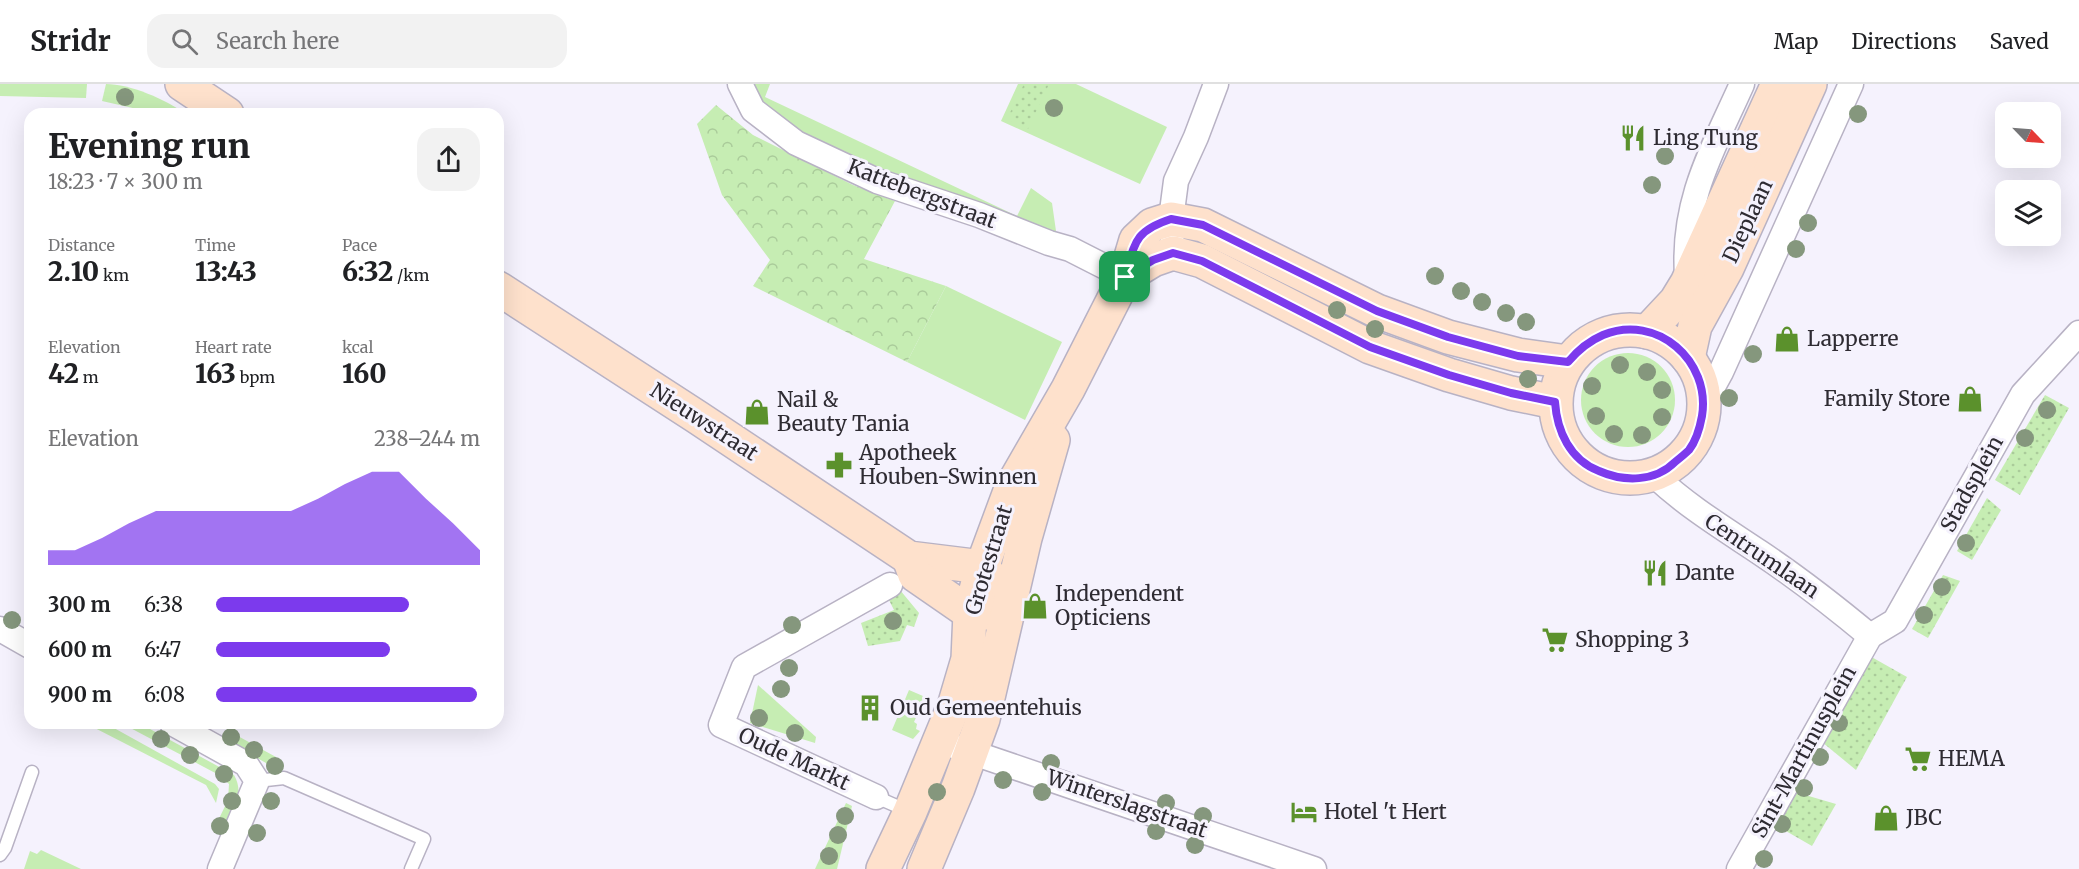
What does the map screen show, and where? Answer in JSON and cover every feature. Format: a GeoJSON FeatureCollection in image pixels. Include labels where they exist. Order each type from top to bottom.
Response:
{"type":"FeatureCollection","features":[{"type":"Feature","properties":{"kind":"main road","name":"Dieplaan"},"geometry":{"type":"LineString","coordinates":[[1647,332],[1676,301],[1687,284],[1778,84]]}},
{"type":"Feature","properties":{"kind":"main road","name":"Dieplaan"},"geometry":{"type":"LineString","coordinates":[[1688,358],[1695,326],[1727,268],[1810,84]]}},
{"type":"Feature","properties":{"kind":"main road"},"geometry":{"type":"LineString","coordinates":[[182,87],[216,108]]}},
{"type":"Feature","properties":{"kind":"main road","name":"Grotestraat"},"geometry":{"type":"LineString","coordinates":[[883,869],[956,703],[968,658],[970,614],[982,567],[1012,486],[1068,389],[1125,277],[1136,240],[1152,225],[1171,219]]}},
{"type":"Feature","properties":{"kind":"main road"},"geometry":{"type":"LineString","coordinates":[[1171,219],[1203,225],[1377,311],[1448,337],[1518,356],[1568,362]]}},
{"type":"Feature","properties":{"kind":"main road"},"geometry":{"type":"LineString","coordinates":[[1125,277],[1153,260],[1173,253],[1202,261],[1370,347],[1449,375],[1511,393],[1555,402]]}},
{"type":"Feature","properties":{"kind":"main road","name":"Nieuwstraat"},"geometry":{"type":"LineString","coordinates":[[504,292],[697,417],[900,572],[915,575],[970,614]]}},
{"type":"Feature","properties":{"kind":"main road"},"geometry":{"type":"LineString","coordinates":[[1622,330],[1647,332],[1672,343],[1688,358],[1697,371],[1704,402],[1700,427],[1690,449],[1672,466],[1655,476],[1630,479],[1612,477],[1594,470],[1567,444],[1556,416],[1555,402],[1557,388],[1568,362],[1578,350],[1605,334],[1622,330]]}},
{"type":"Feature","properties":{"kind":"main road","name":"Grotestraat"},"geometry":{"type":"LineString","coordinates":[[924,869],[958,788],[983,719],[1036,497],[1068,389]]}},
{"type":"Feature","properties":{"kind":"main road"},"geometry":{"type":"LineString","coordinates":[[970,614],[1009,606],[982,567]]}},
{"type":"Feature","properties":{"kind":"main road","name":"Nieuwstraat"},"geometry":{"type":"LineString","coordinates":[[900,572],[982,567]]}},
{"type":"Feature","properties":{"kind":"street","name":"Kattebergstraat"},"geometry":{"type":"LineString","coordinates":[[740,84],[753,110],[796,142],[877,181],[979,215],[1070,249],[1125,277]]}},
{"type":"Feature","properties":{"kind":"street"},"geometry":{"type":"LineString","coordinates":[[1173,253],[1171,219],[1176,181],[1216,84]]}},
{"type":"Feature","properties":{"kind":"street"},"geometry":{"type":"LineString","coordinates":[[1687,284],[1688,220],[1697,185],[1742,84]]}},
{"type":"Feature","properties":{"kind":"street"},"geometry":{"type":"LineString","coordinates":[[1704,402],[1721,372],[1851,84]]}},
{"type":"Feature","properties":{"kind":"street","name":"Stadsplein"},"geometry":{"type":"LineString","coordinates":[[1869,636],[1895,621],[2024,394],[2079,333]]}},
{"type":"Feature","properties":{"kind":"street","name":"Centrumlaan"},"geometry":{"type":"LineString","coordinates":[[1655,476],[1701,515],[1761,553],[1821,596],[1869,636]]}},
{"type":"Feature","properties":{"kind":"street","name":"Oude Markt"},"geometry":{"type":"LineString","coordinates":[[876,797],[721,725],[744,668],[900,572]]}},
{"type":"Feature","properties":{"kind":"street"},"geometry":{"type":"LineString","coordinates":[[0,629],[24,643]]}},
{"type":"Feature","properties":{"kind":"street","name":"Sint-Martinusplein"},"geometry":{"type":"LineString","coordinates":[[1739,869],[1869,636]]}},
{"type":"Feature","properties":{"kind":"street"},"geometry":{"type":"LineString","coordinates":[[183,729],[246,764],[257,781],[220,869]]}},
{"type":"Feature","properties":{"kind":"street","name":"Winterslagstraat"},"geometry":{"type":"LineString","coordinates":[[940,742],[1314,869]]}},
{"type":"Feature","properties":{"kind":"lane"},"geometry":{"type":"LineString","coordinates":[[0,855],[5,848],[32,772]]}},
{"type":"Feature","properties":{"kind":"lane"},"geometry":{"type":"LineString","coordinates":[[257,781],[284,778],[424,839],[411,869]]}},
{"type":"Feature","properties":{"kind":"lane","name":"Oude Markt"},"geometry":{"type":"LineString","coordinates":[[876,797],[910,812]]}},
{"type":"Feature","properties":{"kind":"green space"},"geometry":{"type":"Polygon","coordinates":[[[0,84],[87,84],[86,98],[0,96],[0,84]]]}},
{"type":"Feature","properties":{"kind":"green space"},"geometry":{"type":"Polygon","coordinates":[[[106,84],[147,93],[176,108],[133,108],[102,101],[106,84]]]}},
{"type":"Feature","properties":{"kind":"green space"},"geometry":{"type":"Polygon","coordinates":[[[752,84],[770,84],[765,97],[1017,216],[1031,188],[1052,203],[1056,231],[1044,231],[868,169],[793,131],[763,105],[752,84]]]}},
{"type":"Feature","properties":{"kind":"green space"},"geometry":{"type":"Polygon","coordinates":[[[1018,84],[1076,84],[1167,127],[1140,184],[1001,121],[1018,84]]]}},
{"type":"Feature","properties":{"kind":"green space"},"geometry":{"type":"Polygon","coordinates":[[[1024,84],[1049,84],[1028,129],[1007,119],[1024,84]]]}},
{"type":"Feature","properties":{"kind":"green space"},"geometry":{"type":"Polygon","coordinates":[[[716,105],[753,135],[853,185],[895,201],[864,259],[946,286],[907,362],[753,286],[770,260],[722,195],[697,124],[716,105]]]}},
{"type":"Feature","properties":{"kind":"green space"},"geometry":{"type":"Polygon","coordinates":[[[946,286],[1062,342],[1025,420],[907,362],[946,286]]]}},
{"type":"Feature","properties":{"kind":"green space"},"geometry":{"type":"Polygon","coordinates":[[[1628,353],[1646,356],[1662,366],[1672,382],[1675,400],[1672,418],[1662,434],[1646,444],[1628,447],[1610,444],[1594,434],[1584,418],[1581,400],[1584,382],[1594,366],[1610,356],[1628,353]]]}},
{"type":"Feature","properties":{"kind":"green space"},"geometry":{"type":"Polygon","coordinates":[[[2045,395],[2069,408],[2020,495],[1995,480],[2045,395]]]}},
{"type":"Feature","properties":{"kind":"green space"},"geometry":{"type":"Polygon","coordinates":[[[1987,498],[2001,510],[1972,560],[1957,551],[1987,498]]]}},
{"type":"Feature","properties":{"kind":"green space"},"geometry":{"type":"Polygon","coordinates":[[[1943,575],[1960,581],[1928,638],[1912,629],[1943,575]]]}},
{"type":"Feature","properties":{"kind":"green space"},"geometry":{"type":"Polygon","coordinates":[[[900,590],[919,613],[914,627],[907,625],[900,641],[868,646],[861,623],[894,610],[888,598],[900,590]]]}},
{"type":"Feature","properties":{"kind":"green space"},"geometry":{"type":"Polygon","coordinates":[[[1868,655],[1907,677],[1856,770],[1822,742],[1868,655]]]}},
{"type":"Feature","properties":{"kind":"green space"},"geometry":{"type":"Polygon","coordinates":[[[758,685],[816,737],[815,743],[750,723],[758,685]]]}},
{"type":"Feature","properties":{"kind":"green space"},"geometry":{"type":"Polygon","coordinates":[[[909,690],[930,699],[931,710],[926,708],[924,713],[919,711],[914,722],[917,724],[916,729],[920,731],[913,739],[892,730],[909,690]]]}},
{"type":"Feature","properties":{"kind":"green space"},"geometry":{"type":"Polygon","coordinates":[[[97,729],[116,729],[215,784],[219,789],[216,803],[206,785],[97,729]]]}},
{"type":"Feature","properties":{"kind":"green space"},"geometry":{"type":"Polygon","coordinates":[[[132,729],[150,729],[234,775],[238,797],[222,833],[214,829],[228,800],[229,784],[219,775],[132,729]]]}},
{"type":"Feature","properties":{"kind":"green space"},"geometry":{"type":"Polygon","coordinates":[[[227,730],[276,757],[280,771],[272,772],[266,763],[222,738],[227,730]]]}},
{"type":"Feature","properties":{"kind":"green space"},"geometry":{"type":"Polygon","coordinates":[[[1795,792],[1836,804],[1812,846],[1777,826],[1795,792]]]}},
{"type":"Feature","properties":{"kind":"green space"},"geometry":{"type":"Polygon","coordinates":[[[846,803],[852,806],[837,869],[815,869],[846,803]]]}},
{"type":"Feature","properties":{"kind":"green space"},"geometry":{"type":"Polygon","coordinates":[[[41,850],[81,869],[24,869],[30,851],[37,854],[41,850]]]}},
{"type":"Feature","properties":{"kind":"place","name":"Ling Tung"},"geometry":{"type":"Point","coordinates":[1633,138]}},
{"type":"Feature","properties":{"kind":"place","name":"Lapperre"},"geometry":{"type":"Point","coordinates":[1787,339]}},
{"type":"Feature","properties":{"kind":"place","name":"Family Store"},"geometry":{"type":"Point","coordinates":[1970,399]}},
{"type":"Feature","properties":{"kind":"place","name":"Nail & Beauty Tania"},"geometry":{"type":"Point","coordinates":[757,412]}},
{"type":"Feature","properties":{"kind":"place","name":"Apotheek Houben-Swinnen"},"geometry":{"type":"Point","coordinates":[839,465]}},
{"type":"Feature","properties":{"kind":"place","name":"Dante"},"geometry":{"type":"Point","coordinates":[1655,573]}},
{"type":"Feature","properties":{"kind":"place","name":"Independent Opticiens"},"geometry":{"type":"Point","coordinates":[1035,606]}},
{"type":"Feature","properties":{"kind":"place","name":"Shopping 3"},"geometry":{"type":"Point","coordinates":[1555,640]}},
{"type":"Feature","properties":{"kind":"place","name":"Oud Gemeentehuis"},"geometry":{"type":"Point","coordinates":[870,708]}},
{"type":"Feature","properties":{"kind":"place","name":"HEMA"},"geometry":{"type":"Point","coordinates":[1918,759]}},
{"type":"Feature","properties":{"kind":"place","name":"Hotel 't Hert"},"geometry":{"type":"Point","coordinates":[1304,812]}},
{"type":"Feature","properties":{"kind":"place","name":"JBC"},"geometry":{"type":"Point","coordinates":[1886,818]}},
{"type":"Feature","properties":{"kind":"route"},"geometry":{"type":"LineString","coordinates":[[1171,219],[1203,225],[1377,311],[1448,337],[1518,356],[1568,362],[1578,350],[1605,334],[1622,330],[1647,332],[1672,343],[1688,358],[1697,371],[1704,402],[1700,427],[1690,449],[1672,466],[1655,476],[1630,479],[1612,477],[1594,470],[1567,444],[1556,416],[1555,402],[1511,393],[1449,375],[1370,347],[1202,261],[1173,253],[1153,260],[1125,277],[1136,240],[1152,225],[1171,219]]}}]}
